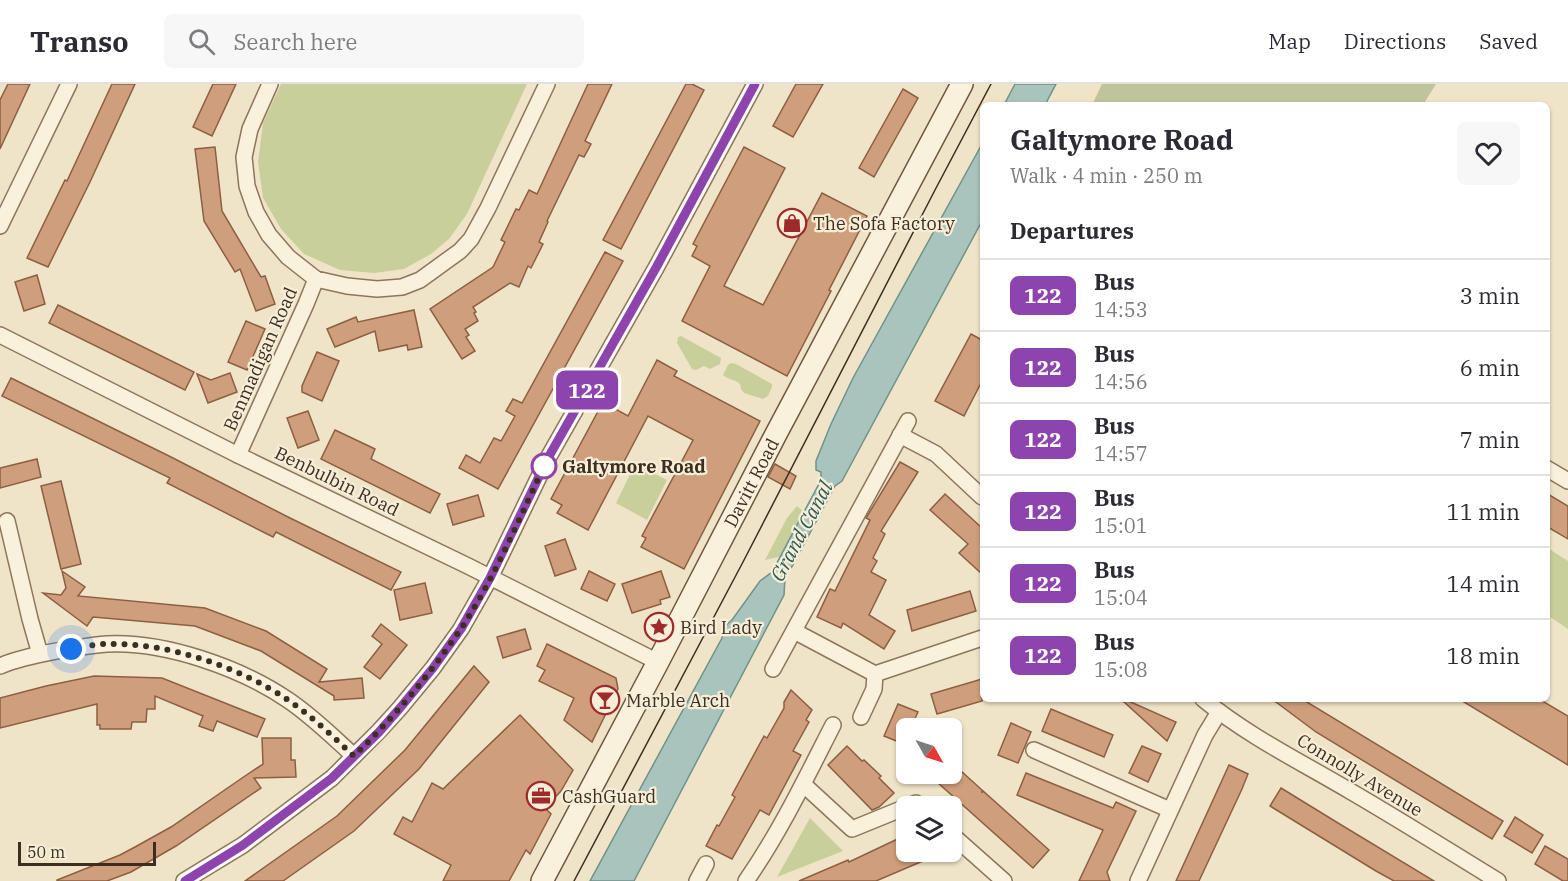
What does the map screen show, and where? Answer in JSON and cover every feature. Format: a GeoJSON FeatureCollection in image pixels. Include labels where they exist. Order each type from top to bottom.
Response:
{"type":"FeatureCollection","features":[{"type":"Feature","properties":{"kind":"main road","name":"Davitt Road"},"geometry":{"type":"LineString","coordinates":[[542,881],[962,84]]}},
{"type":"Feature","properties":{"kind":"street"},"geometry":{"type":"LineString","coordinates":[[0,226],[69,84]]}},
{"type":"Feature","properties":{"kind":"street","name":"Benmadigan Road"},"geometry":{"type":"LineString","coordinates":[[270,84],[250,129],[244,157],[247,186],[256,212],[269,235],[288,257],[316,279],[347,286],[377,289],[402,287],[420,280],[460,251],[471,239],[547,84]]}},
{"type":"Feature","properties":{"kind":"street"},"geometry":{"type":"LineString","coordinates":[[184,881],[243,845],[332,778],[400,708],[461,629],[490,578],[548,458],[663,256],[755,84]]}},
{"type":"Feature","properties":{"kind":"street","name":"Benmadigan Road"},"geometry":{"type":"LineString","coordinates":[[238,455],[316,279]]}},
{"type":"Feature","properties":{"kind":"street","name":"Benbulbin Road"},"geometry":{"type":"LineString","coordinates":[[0,335],[658,662]]}},
{"type":"Feature","properties":{"kind":"street"},"geometry":{"type":"LineString","coordinates":[[773,669],[904,428],[980,495]]}},
{"type":"Feature","properties":{"kind":"street"},"geometry":{"type":"LineString","coordinates":[[1550,470],[1568,481]]}},
{"type":"Feature","properties":{"kind":"street"},"geometry":{"type":"LineString","coordinates":[[7,521],[40,654]]}},
{"type":"Feature","properties":{"kind":"street"},"geometry":{"type":"LineString","coordinates":[[795,631],[875,674],[980,639]]}},
{"type":"Feature","properties":{"kind":"street"},"geometry":{"type":"LineString","coordinates":[[0,666],[40,654],[108,644],[150,647],[202,659],[248,677],[290,701],[354,756]]}},
{"type":"Feature","properties":{"kind":"street"},"geometry":{"type":"LineString","coordinates":[[861,717],[874,689],[875,674]]}},
{"type":"Feature","properties":{"kind":"street","name":"Connolly Avenue"},"geometry":{"type":"LineString","coordinates":[[1207,702],[1259,738],[1495,880]]}},
{"type":"Feature","properties":{"kind":"street"},"geometry":{"type":"LineString","coordinates":[[1138,881],[1204,735],[1219,712]]}},
{"type":"Feature","properties":{"kind":"street"},"geometry":{"type":"LineString","coordinates":[[746,881],[763,857],[833,725]]}},
{"type":"Feature","properties":{"kind":"street"},"geometry":{"type":"LineString","coordinates":[[1034,750],[1170,810]]}},
{"type":"Feature","properties":{"kind":"street"},"geometry":{"type":"LineString","coordinates":[[803,784],[852,829],[896,813]]}},
{"type":"Feature","properties":{"kind":"street"},"geometry":{"type":"LineString","coordinates":[[962,844],[1004,881]]}},
{"type":"Feature","properties":{"kind":"street"},"geometry":{"type":"LineString","coordinates":[[697,881],[706,864]]}},
{"type":"Feature","properties":{"kind":"green space"},"geometry":{"type":"Polygon","coordinates":[[[281,84],[527,84],[467,214],[449,239],[431,254],[404,269],[374,273],[340,270],[304,254],[281,229],[263,198],[258,162],[263,123],[281,84]]]}},
{"type":"Feature","properties":{"kind":"green space"},"geometry":{"type":"Polygon","coordinates":[[[1102,84],[1436,84],[1425,102],[1093,102],[1102,84]]]}},
{"type":"Feature","properties":{"kind":"green space"},"geometry":{"type":"Polygon","coordinates":[[[681,336],[721,358],[720,364],[710,369],[704,366],[696,370],[692,369],[677,343],[678,337],[681,336]]]}},
{"type":"Feature","properties":{"kind":"green space"},"geometry":{"type":"Polygon","coordinates":[[[731,363],[772,384],[768,396],[763,399],[744,393],[740,384],[723,375],[731,363]]]}},
{"type":"Feature","properties":{"kind":"green space"},"geometry":{"type":"Polygon","coordinates":[[[635,464],[667,480],[647,520],[616,503],[635,464]]]}},
{"type":"Feature","properties":{"kind":"green space"},"geometry":{"type":"Polygon","coordinates":[[[797,506],[806,514],[783,556],[765,560],[787,518],[797,506]]]}},
{"type":"Feature","properties":{"kind":"green space"},"geometry":{"type":"Polygon","coordinates":[[[1550,550],[1568,561],[1568,629],[1550,617],[1550,550]]]}},
{"type":"Feature","properties":{"kind":"green space"},"geometry":{"type":"Polygon","coordinates":[[[810,818],[843,851],[777,877],[810,818]]]}},
{"type":"Feature","properties":{"kind":"water"},"geometry":{"type":"Polygon","coordinates":[[[1015,84],[1056,84],[1047,102],[1006,102],[1015,84]]]}},
{"type":"Feature","properties":{"kind":"water","name":"Grand Canal"},"geometry":{"type":"Polygon","coordinates":[[[980,148],[980,225],[842,481],[835,486],[785,578],[784,595],[634,881],[590,881],[722,638],[723,629],[760,581],[772,572],[821,480],[821,472],[816,470],[816,461],[853,378],[980,148]]]}},
{"type":"Feature","properties":{"kind":"building"},"geometry":{"type":"Polygon","coordinates":[[[8,84],[30,84],[0,149],[0,100],[8,84]]]}},
{"type":"Feature","properties":{"kind":"building"},"geometry":{"type":"Polygon","coordinates":[[[112,84],[135,84],[48,267],[27,258],[65,180],[67,181],[112,84]]]}},
{"type":"Feature","properties":{"kind":"building"},"geometry":{"type":"Polygon","coordinates":[[[213,84],[236,84],[212,136],[193,127],[213,84]]]}},
{"type":"Feature","properties":{"kind":"building"},"geometry":{"type":"Polygon","coordinates":[[[588,84],[612,84],[585,141],[591,144],[584,157],[579,155],[547,221],[539,242],[543,244],[531,268],[528,266],[519,287],[510,283],[473,307],[478,321],[465,329],[469,335],[466,337],[475,351],[462,359],[430,309],[493,267],[505,242],[501,240],[516,209],[519,210],[529,190],[537,194],[588,84]]]}},
{"type":"Feature","properties":{"kind":"building"},"geometry":{"type":"Polygon","coordinates":[[[686,84],[692,84],[704,90],[621,249],[603,240],[686,84]]]}},
{"type":"Feature","properties":{"kind":"building"},"geometry":{"type":"Polygon","coordinates":[[[796,84],[823,84],[793,137],[773,126],[796,84]]]}},
{"type":"Feature","properties":{"kind":"building"},"geometry":{"type":"Polygon","coordinates":[[[903,89],[918,98],[874,177],[859,168],[903,89]]]}},
{"type":"Feature","properties":{"kind":"building"},"geometry":{"type":"Polygon","coordinates":[[[215,147],[222,211],[261,277],[265,276],[275,304],[256,311],[240,269],[235,272],[204,221],[195,149],[215,147]]]}},
{"type":"Feature","properties":{"kind":"building"},"geometry":{"type":"Polygon","coordinates":[[[744,147],[785,168],[724,286],[763,305],[822,193],[867,216],[787,376],[682,321],[710,266],[692,256],[697,246],[693,244],[744,147]]]}},
{"type":"Feature","properties":{"kind":"building"},"geometry":{"type":"Polygon","coordinates":[[[605,252],[623,261],[498,489],[459,468],[466,455],[480,463],[494,438],[501,441],[515,416],[506,411],[513,399],[522,403],[605,252]]]}},
{"type":"Feature","properties":{"kind":"building"},"geometry":{"type":"Polygon","coordinates":[[[37,275],[45,304],[24,311],[15,282],[37,275]]]}},
{"type":"Feature","properties":{"kind":"building"},"geometry":{"type":"Polygon","coordinates":[[[58,305],[194,372],[185,390],[49,323],[58,305]]]}},
{"type":"Feature","properties":{"kind":"building"},"geometry":{"type":"Polygon","coordinates":[[[414,310],[422,347],[408,350],[407,345],[379,351],[375,331],[335,347],[327,329],[356,317],[358,322],[414,310]]]}},
{"type":"Feature","properties":{"kind":"building"},"geometry":{"type":"Polygon","coordinates":[[[246,321],[265,329],[247,370],[228,362],[246,321]]]}},
{"type":"Feature","properties":{"kind":"building"},"geometry":{"type":"Polygon","coordinates":[[[971,334],[980,339],[980,385],[964,416],[935,401],[971,334]]]}},
{"type":"Feature","properties":{"kind":"building"},"geometry":{"type":"Polygon","coordinates":[[[317,352],[339,361],[322,401],[302,392],[302,386],[317,352]]]}},
{"type":"Feature","properties":{"kind":"building"},"geometry":{"type":"Polygon","coordinates":[[[657,360],[677,371],[674,376],[760,421],[684,569],[641,547],[646,538],[642,536],[693,440],[648,416],[588,530],[557,513],[562,505],[551,499],[603,402],[628,416],[657,360]]]}},
{"type":"Feature","properties":{"kind":"building"},"geometry":{"type":"Polygon","coordinates":[[[230,373],[237,392],[208,403],[197,374],[211,380],[230,373]]]}},
{"type":"Feature","properties":{"kind":"building"},"geometry":{"type":"Polygon","coordinates":[[[11,378],[401,572],[391,590],[276,532],[273,537],[167,483],[170,478],[2,396],[11,378]]]}},
{"type":"Feature","properties":{"kind":"building"},"geometry":{"type":"Polygon","coordinates":[[[308,411],[319,440],[298,448],[287,418],[308,411]]]}},
{"type":"Feature","properties":{"kind":"building"},"geometry":{"type":"Polygon","coordinates":[[[335,430],[375,449],[371,459],[440,494],[430,513],[321,459],[335,430]]]}},
{"type":"Feature","properties":{"kind":"building"},"geometry":{"type":"Polygon","coordinates":[[[37,459],[41,477],[0,488],[0,468],[37,459]]]}},
{"type":"Feature","properties":{"kind":"building"},"geometry":{"type":"Polygon","coordinates":[[[900,462],[918,472],[881,531],[885,534],[873,558],[877,561],[871,572],[886,580],[869,615],[895,631],[884,649],[843,623],[841,628],[817,617],[830,589],[835,591],[870,520],[866,518],[900,462]]]}},
{"type":"Feature","properties":{"kind":"building"},"geometry":{"type":"Polygon","coordinates":[[[775,464],[796,476],[790,489],[768,477],[775,464]]]}},
{"type":"Feature","properties":{"kind":"building"},"geometry":{"type":"Polygon","coordinates":[[[61,481],[81,564],[61,569],[41,486],[61,481]]]}},
{"type":"Feature","properties":{"kind":"building"},"geometry":{"type":"Polygon","coordinates":[[[945,494],[980,526],[980,572],[959,553],[968,544],[930,510],[945,494]]]}},
{"type":"Feature","properties":{"kind":"building"},"geometry":{"type":"Polygon","coordinates":[[[478,495],[484,516],[453,525],[447,504],[478,495]]]}},
{"type":"Feature","properties":{"kind":"building"},"geometry":{"type":"Polygon","coordinates":[[[1550,495],[1568,506],[1568,539],[1550,528],[1550,495]]]}},
{"type":"Feature","properties":{"kind":"building"},"geometry":{"type":"Polygon","coordinates":[[[565,539],[576,569],[555,576],[545,546],[565,539]]]}},
{"type":"Feature","properties":{"kind":"building"},"geometry":{"type":"Polygon","coordinates":[[[62,571],[85,587],[78,596],[205,608],[266,631],[327,669],[319,682],[362,678],[364,698],[334,700],[334,696],[261,651],[195,626],[93,617],[87,626],[43,593],[61,595],[66,588],[62,571]]]}},
{"type":"Feature","properties":{"kind":"building"},"geometry":{"type":"Polygon","coordinates":[[[589,571],[615,584],[607,601],[581,589],[589,571]]]}},
{"type":"Feature","properties":{"kind":"building"},"geometry":{"type":"Polygon","coordinates":[[[661,571],[670,597],[660,600],[661,604],[632,613],[622,584],[661,571]]]}},
{"type":"Feature","properties":{"kind":"building"},"geometry":{"type":"Polygon","coordinates":[[[425,583],[432,613],[400,620],[394,590],[425,583]]]}},
{"type":"Feature","properties":{"kind":"building"},"geometry":{"type":"Polygon","coordinates":[[[970,591],[976,611],[912,631],[907,610],[970,591]]]}},
{"type":"Feature","properties":{"kind":"building"},"geometry":{"type":"Polygon","coordinates":[[[381,624],[407,645],[380,679],[364,667],[382,644],[372,636],[381,624]]]}},
{"type":"Feature","properties":{"kind":"building"},"geometry":{"type":"Polygon","coordinates":[[[525,629],[531,649],[503,658],[497,637],[525,629]]]}},
{"type":"Feature","properties":{"kind":"building"},"geometry":{"type":"Polygon","coordinates":[[[547,644],[616,678],[618,689],[592,742],[564,720],[574,698],[539,681],[545,670],[537,666],[547,644]]]}},
{"type":"Feature","properties":{"kind":"building"},"geometry":{"type":"Polygon","coordinates":[[[474,666],[489,682],[419,769],[354,831],[283,881],[245,881],[337,816],[405,750],[474,666]]]}},
{"type":"Feature","properties":{"kind":"building"},"geometry":{"type":"Polygon","coordinates":[[[94,676],[162,678],[265,719],[257,737],[217,721],[213,731],[199,726],[203,716],[155,696],[155,709],[147,709],[146,722],[132,722],[131,729],[100,729],[100,725],[97,725],[97,704],[0,728],[0,698],[94,676]]]}},
{"type":"Feature","properties":{"kind":"building"},"geometry":{"type":"Polygon","coordinates":[[[980,680],[980,702],[937,714],[931,694],[980,680]]]}},
{"type":"Feature","properties":{"kind":"building"},"geometry":{"type":"Polygon","coordinates":[[[791,690],[812,710],[806,720],[809,722],[793,751],[801,755],[769,815],[760,810],[732,859],[706,846],[735,797],[732,795],[764,736],[767,738],[784,708],[784,702],[791,690]]]}},
{"type":"Feature","properties":{"kind":"building"},"geometry":{"type":"Polygon","coordinates":[[[1124,702],[1131,702],[1176,722],[1167,741],[1124,702]]]}},
{"type":"Feature","properties":{"kind":"building"},"geometry":{"type":"Polygon","coordinates":[[[1276,702],[1307,702],[1503,821],[1492,839],[1316,732],[1276,702]]]}},
{"type":"Feature","properties":{"kind":"building"},"geometry":{"type":"Polygon","coordinates":[[[1464,702],[1544,702],[1568,716],[1568,765],[1464,702]]]}},
{"type":"Feature","properties":{"kind":"building"},"geometry":{"type":"Polygon","coordinates":[[[898,704],[918,712],[915,718],[896,718],[896,741],[884,736],[898,704]]]}},
{"type":"Feature","properties":{"kind":"building"},"geometry":{"type":"Polygon","coordinates":[[[1051,709],[1113,735],[1104,757],[1042,731],[1051,709]]]}},
{"type":"Feature","properties":{"kind":"building"},"geometry":{"type":"Polygon","coordinates":[[[520,715],[573,770],[561,791],[545,808],[551,814],[530,854],[526,850],[509,881],[443,881],[451,865],[394,834],[403,817],[412,822],[432,783],[443,789],[520,715]]]}},
{"type":"Feature","properties":{"kind":"building"},"geometry":{"type":"Polygon","coordinates":[[[1011,723],[1031,732],[1018,763],[998,755],[1011,723]]]}},
{"type":"Feature","properties":{"kind":"building"},"geometry":{"type":"Polygon","coordinates":[[[262,738],[291,738],[291,760],[295,760],[296,777],[254,778],[261,788],[176,846],[131,872],[107,881],[57,881],[120,855],[171,827],[263,764],[262,738]]]}},
{"type":"Feature","properties":{"kind":"building"},"geometry":{"type":"Polygon","coordinates":[[[847,746],[881,776],[879,778],[894,793],[879,807],[872,810],[828,765],[847,746]]]}},
{"type":"Feature","properties":{"kind":"building"},"geometry":{"type":"Polygon","coordinates":[[[1142,746],[1161,754],[1148,782],[1129,773],[1142,746]]]}},
{"type":"Feature","properties":{"kind":"building"},"geometry":{"type":"Polygon","coordinates":[[[1229,765],[1248,774],[1242,789],[1199,881],[1176,881],[1229,765]]]}},
{"type":"Feature","properties":{"kind":"building"},"geometry":{"type":"Polygon","coordinates":[[[962,772],[982,790],[982,793],[983,791],[1049,850],[1033,868],[962,804],[962,796],[953,796],[939,784],[962,784],[962,772]]]}},
{"type":"Feature","properties":{"kind":"building"},"geometry":{"type":"Polygon","coordinates":[[[1026,773],[1113,808],[1116,802],[1136,811],[1107,872],[1110,881],[1079,881],[1103,830],[1017,795],[1026,773]]]}},
{"type":"Feature","properties":{"kind":"building"},"geometry":{"type":"Polygon","coordinates":[[[1281,788],[1434,881],[1394,881],[1376,871],[1270,806],[1281,788]]]}},
{"type":"Feature","properties":{"kind":"building"},"geometry":{"type":"Polygon","coordinates":[[[1515,817],[1543,835],[1532,853],[1504,836],[1515,817]]]}},
{"type":"Feature","properties":{"kind":"building"},"geometry":{"type":"Polygon","coordinates":[[[896,840],[896,862],[921,862],[876,881],[799,881],[848,860],[849,862],[896,840]]]}},
{"type":"Feature","properties":{"kind":"building"},"geometry":{"type":"Polygon","coordinates":[[[1545,846],[1568,859],[1568,881],[1563,881],[1535,864],[1545,846]]]}},
{"type":"Feature","properties":{"kind":"tram line"},"geometry":{"type":"LineString","coordinates":[[981,102],[991,84]]}},
{"type":"Feature","properties":{"kind":"tram line"},"geometry":{"type":"LineString","coordinates":[[574,881],[743,562],[980,105]]}},
{"type":"Feature","properties":{"kind":"bus line","name":"122"},"geometry":{"type":"LineString","coordinates":[[185,881],[243,845],[332,778],[400,708],[461,629],[490,578],[548,458],[615,342],[755,84]]}},
{"type":"Feature","properties":{"kind":"place","name":"The Sofa Factory"},"geometry":{"type":"Point","coordinates":[792,223]}},
{"type":"Feature","properties":{"kind":"place","name":"Galtymore Road"},"geometry":{"type":"Point","coordinates":[544,466]}},
{"type":"Feature","properties":{"kind":"place","name":"Bird Lady"},"geometry":{"type":"Point","coordinates":[659,627]}},
{"type":"Feature","properties":{"kind":"place","name":"Marble Arch"},"geometry":{"type":"Point","coordinates":[605,700]}},
{"type":"Feature","properties":{"kind":"place","name":"CashGuard"},"geometry":{"type":"Point","coordinates":[541,796]}},
{"type":"Feature","properties":{"kind":"route"},"geometry":{"type":"LineString","coordinates":[[71,649],[108,644],[150,647],[202,659],[248,677],[290,701],[354,756],[400,708],[461,629],[490,578],[548,458],[544,466]]}}]}
